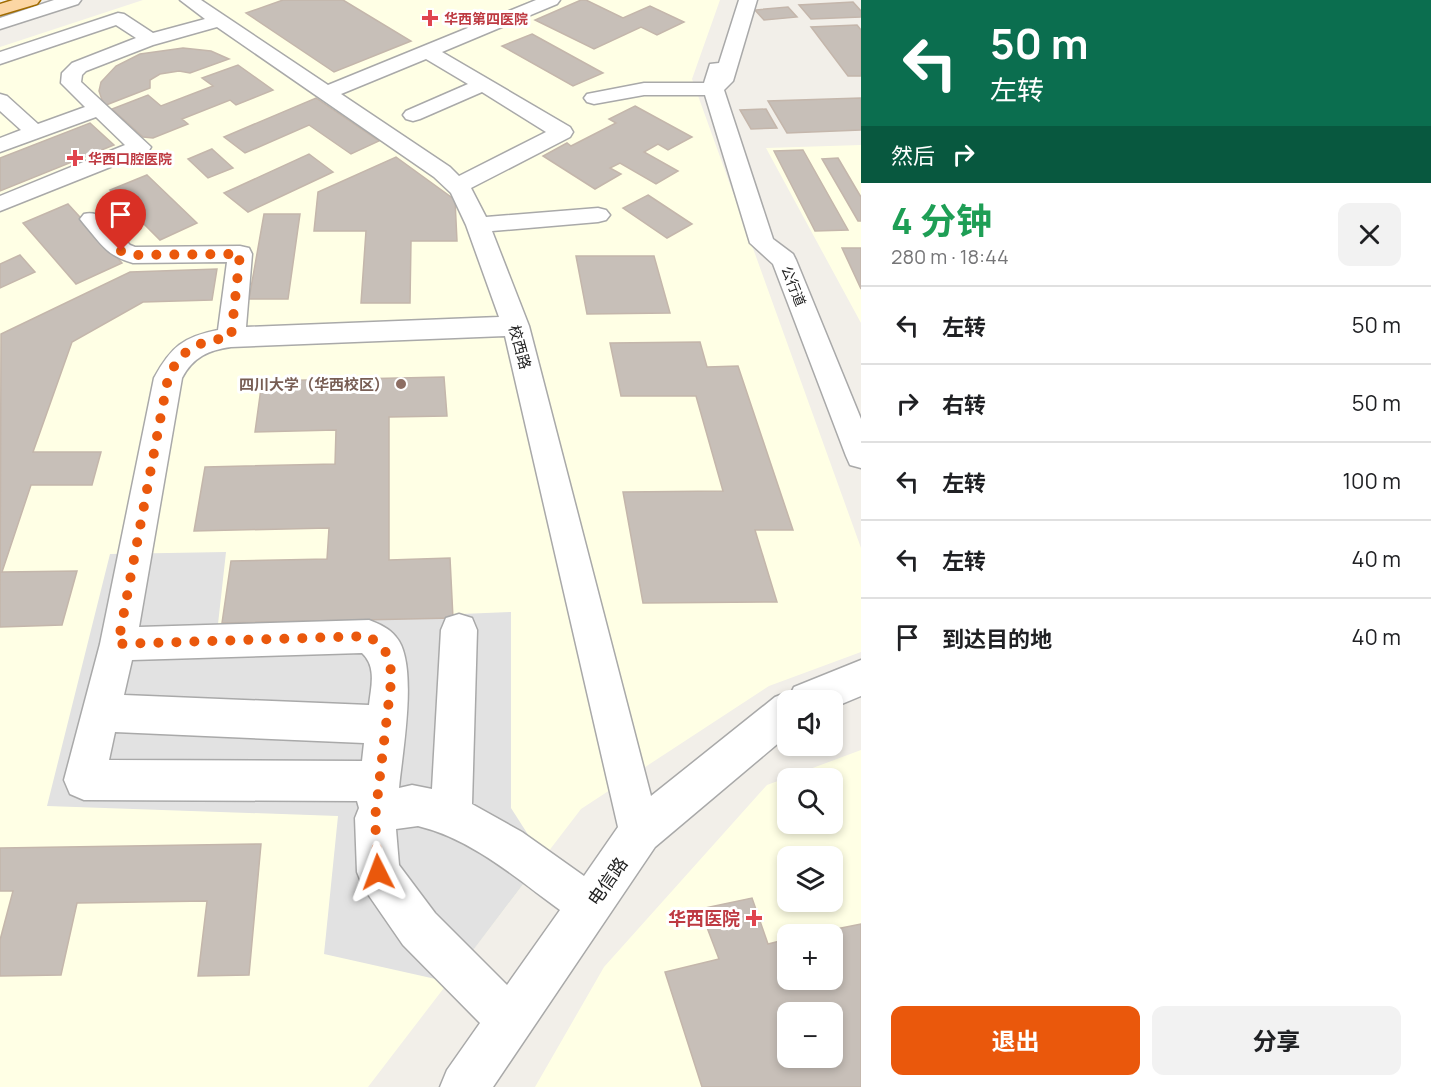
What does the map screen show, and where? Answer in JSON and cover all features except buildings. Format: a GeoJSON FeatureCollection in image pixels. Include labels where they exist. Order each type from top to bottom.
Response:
{"type":"FeatureCollection","features":[{"type":"Feature","properties":{"kind":"main road"},"geometry":{"type":"LineString","coordinates":[[0,10],[31,0]]}},
{"type":"Feature","properties":{"kind":"street"},"geometry":{"type":"LineString","coordinates":[[0,24],[72,0]]}},
{"type":"Feature","properties":{"kind":"street","name":"校西路"},"geometry":{"type":"LineString","coordinates":[[189,0],[442,172],[457,186],[478,225],[516,326],[640,832]]}},
{"type":"Feature","properties":{"kind":"street"},"geometry":{"type":"LineString","coordinates":[[327,93],[551,0]]}},
{"type":"Feature","properties":{"kind":"street","name":"公行道"},"geometry":{"type":"LineString","coordinates":[[737,0],[715,74],[713,89],[762,243],[784,260],[861,456]]}},
{"type":"Feature","properties":{"kind":"street"},"geometry":{"type":"LineString","coordinates":[[594,98],[644,89],[713,89],[723,81],[748,0]]}},
{"type":"Feature","properties":{"kind":"street"},"geometry":{"type":"LineString","coordinates":[[0,58],[118,18],[150,40]]}},
{"type":"Feature","properties":{"kind":"street"},"geometry":{"type":"LineString","coordinates":[[0,204],[140,147],[71,83],[72,73],[79,67],[150,40],[220,21]]}},
{"type":"Feature","properties":{"kind":"street"},"geometry":{"type":"LineString","coordinates":[[427,51],[562,132],[457,186]]}},
{"type":"Feature","properties":{"kind":"street"},"geometry":{"type":"LineString","coordinates":[[413,115],[484,84]]}},
{"type":"Feature","properties":{"kind":"street"},"geometry":{"type":"LineString","coordinates":[[0,100],[35,132]]}},
{"type":"Feature","properties":{"kind":"street"},"geometry":{"type":"LineString","coordinates":[[0,145],[98,109]]}},
{"type":"Feature","properties":{"kind":"street"},"geometry":{"type":"LineString","coordinates":[[478,225],[598,215]]}},
{"type":"Feature","properties":{"kind":"street"},"geometry":{"type":"LineString","coordinates":[[92,219],[121,251],[133,255],[240,254],[231,337]]}},
{"type":"Feature","properties":{"kind":"street"},"geometry":{"type":"LineString","coordinates":[[516,326],[231,337],[206,341],[188,350],[176,360],[168,378],[118,644],[84,780],[377,800],[395,808],[417,806],[451,814],[484,832],[590,905]]}},
{"type":"Feature","properties":{"kind":"street"},"geometry":{"type":"LineString","coordinates":[[451,814],[459,630]]}},
{"type":"Feature","properties":{"kind":"street"},"geometry":{"type":"LineString","coordinates":[[118,644],[369,636],[385,650],[392,674],[377,800],[378,872],[419,929],[510,1021]]}},
{"type":"Feature","properties":{"kind":"street"},"geometry":{"type":"LineString","coordinates":[[832,690],[861,678]]}},
{"type":"Feature","properties":{"kind":"street"},"geometry":{"type":"LineString","coordinates":[[101,713],[387,724]]}},
{"type":"Feature","properties":{"kind":"street","name":"电信路"},"geometry":{"type":"LineString","coordinates":[[464,1087],[640,832],[777,719]]}},
{"type":"Feature","properties":{"kind":"shaded area","name":"四川大学（华西校区）"},"geometry":{"type":"Polygon","coordinates":[[[143,0],[720,0],[692,79],[861,548],[861,652],[769,686],[581,809],[368,1087],[0,1087],[0,47],[143,0]]]}},
{"type":"Feature","properties":{"kind":"shaded area"},"geometry":{"type":"Polygon","coordinates":[[[861,145],[861,323],[766,148],[861,145]]]}},
{"type":"Feature","properties":{"kind":"shaded area"},"geometry":{"type":"Polygon","coordinates":[[[226,552],[218,624],[511,612],[511,808],[543,858],[449,982],[324,954],[338,816],[47,806],[110,554],[226,552]]]}},
{"type":"Feature","properties":{"kind":"shaded area","name":"华西医院"},"geometry":{"type":"Polygon","coordinates":[[[861,750],[861,1087],[535,1087],[604,967],[767,785],[777,781],[777,834],[843,834],[843,768],[813,768],[861,750]]]}},
{"type":"Feature","properties":{"kind":"place","name":"华西第四医院"},"geometry":{"type":"Point","coordinates":[430,18]}},
{"type":"Feature","properties":{"kind":"place","name":"华西口腔医院"},"geometry":{"type":"Point","coordinates":[75,158]}},
{"type":"Feature","properties":{"kind":"place","name":"四川大学（华西校区）"},"geometry":{"type":"Point","coordinates":[401,384]}},
{"type":"Feature","properties":{"kind":"place","name":"华西医院"},"geometry":{"type":"Point","coordinates":[754,918]}},
{"type":"Feature","properties":{"kind":"route"},"geometry":{"type":"LineString","coordinates":[[121,251],[133,255],[240,254],[231,337],[206,341],[188,350],[176,360],[168,378],[118,644],[369,636],[385,650],[392,674],[375,818],[378,872]]}}]}
